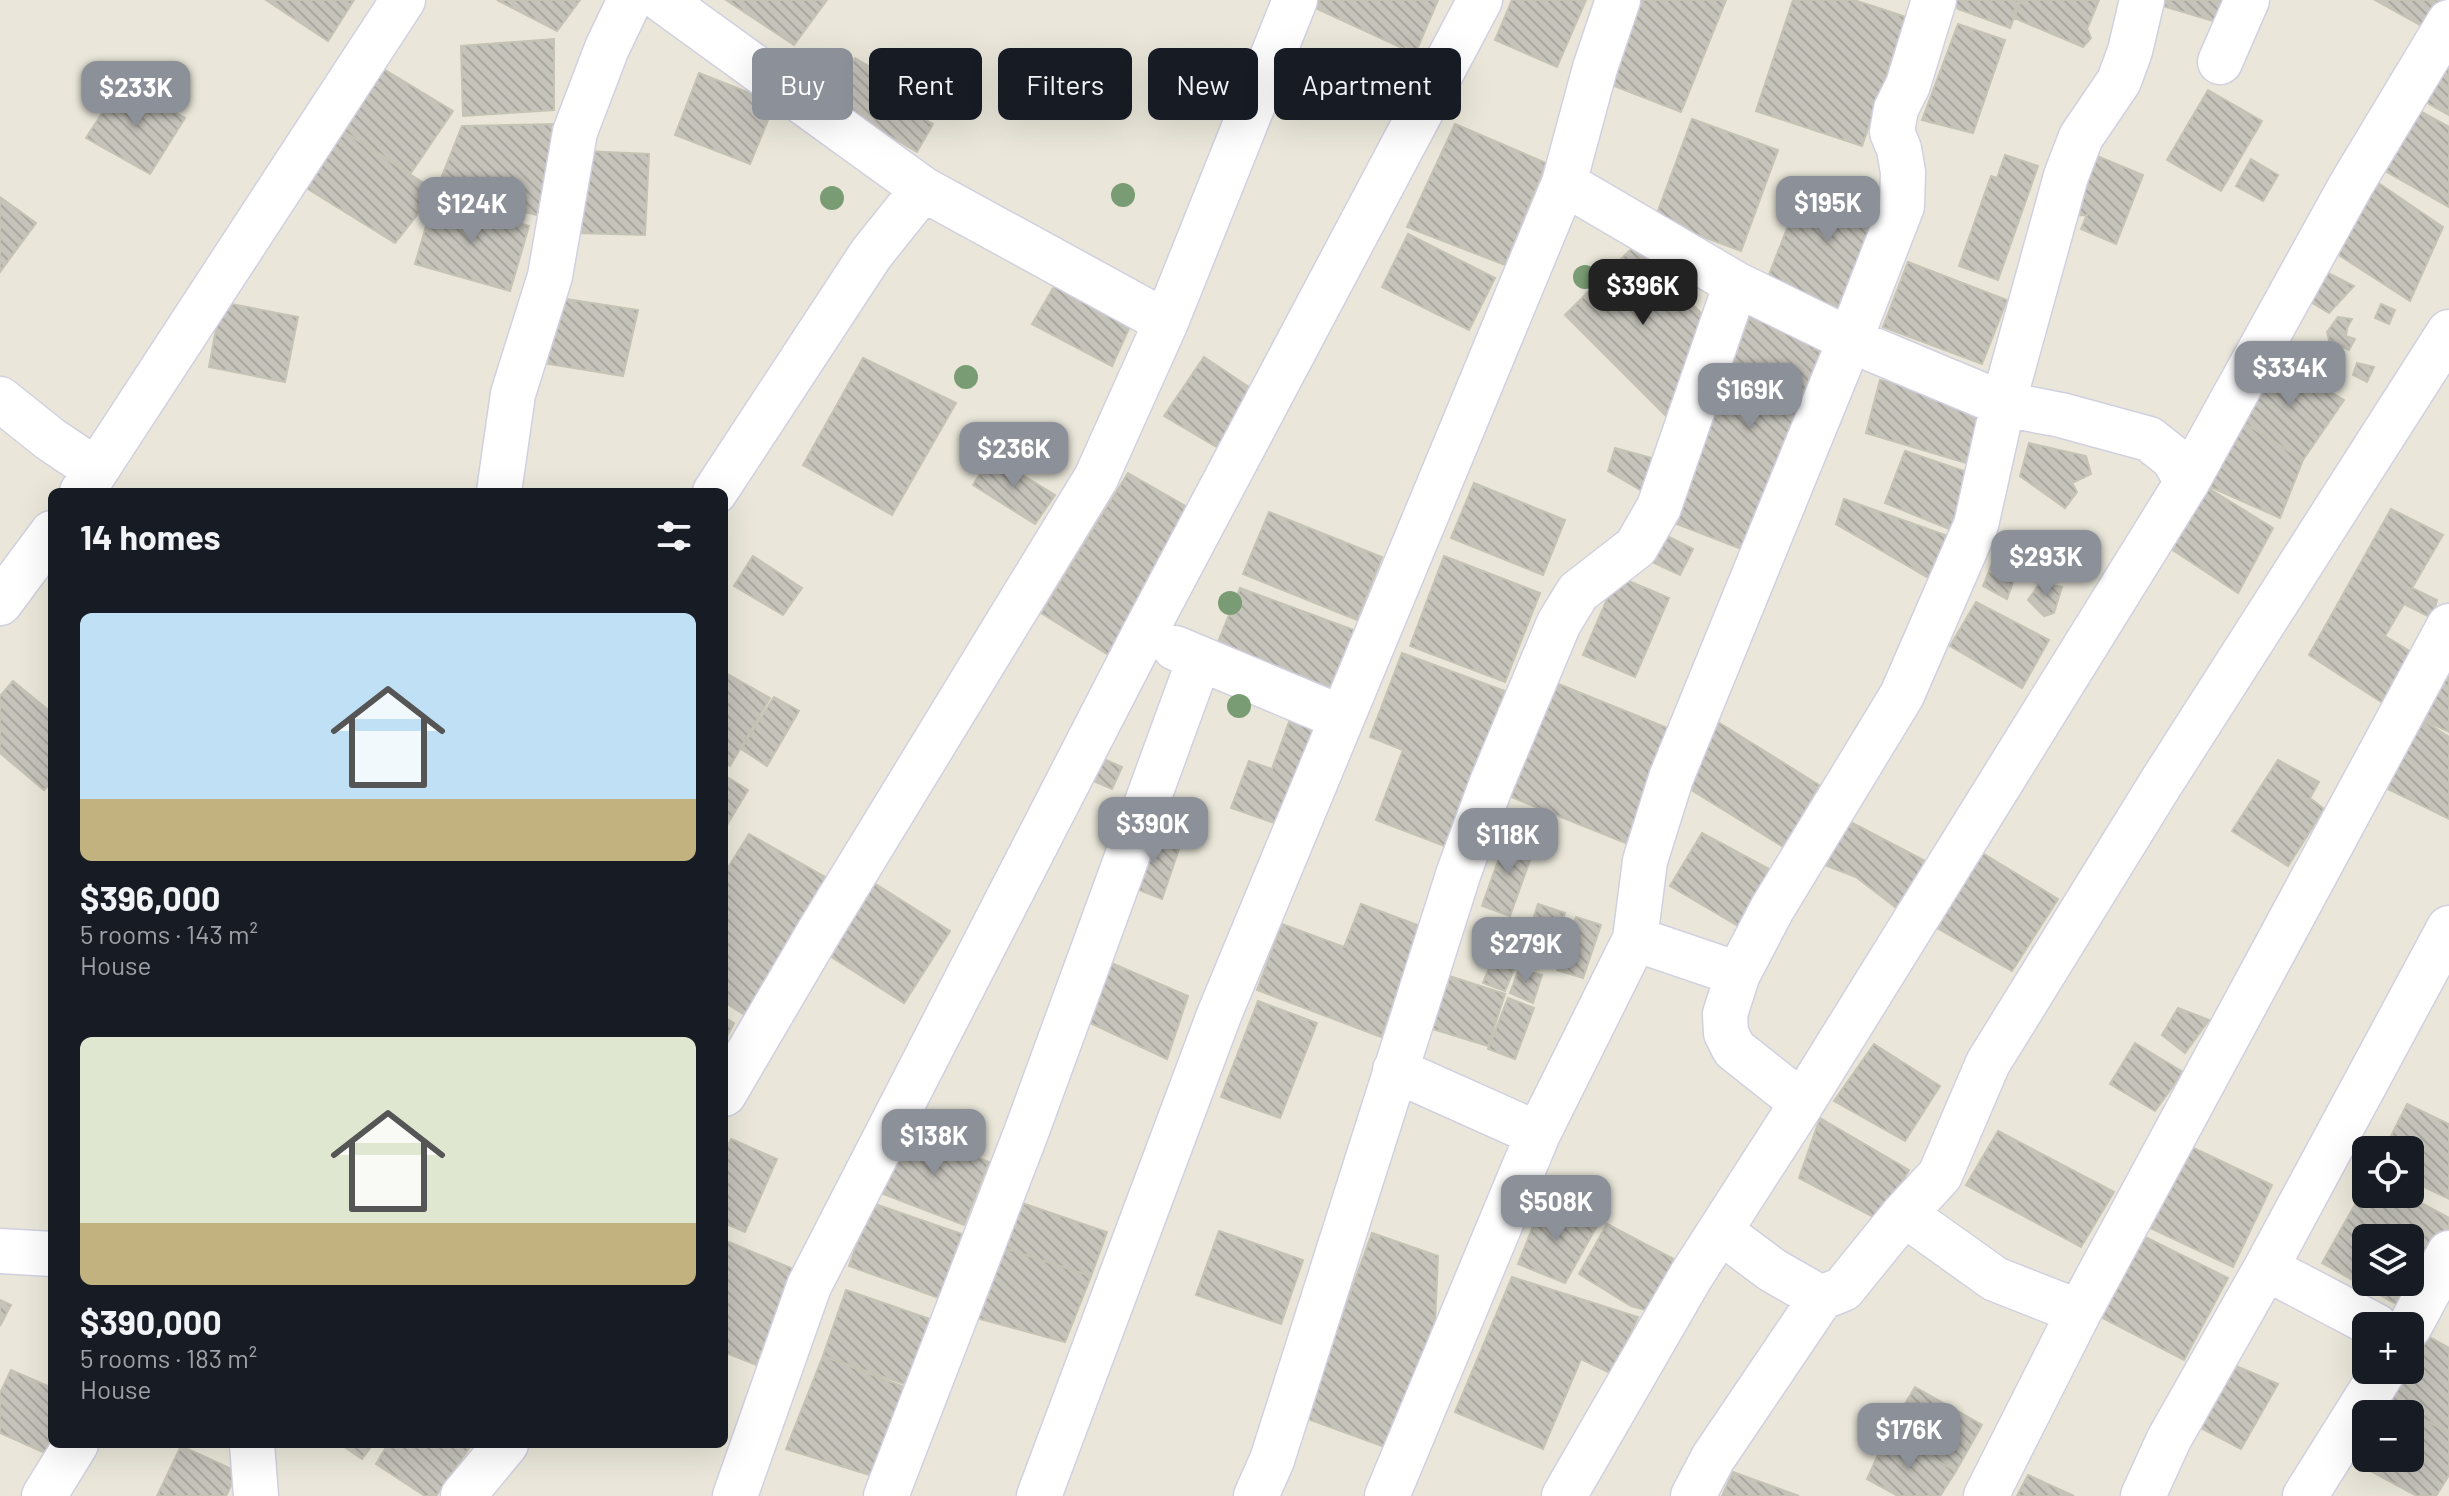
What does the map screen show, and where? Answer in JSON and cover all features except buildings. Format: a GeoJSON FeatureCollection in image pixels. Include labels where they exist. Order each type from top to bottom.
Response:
{"type":"FeatureCollection","features":[{"type":"Feature","properties":{"kind":"street"},"geometry":{"type":"LineString","coordinates":[[0,399],[50,439],[89,481],[403,0]]}},
{"type":"Feature","properties":{"kind":"street"},"geometry":{"type":"LineString","coordinates":[[500,488],[513,394],[550,276],[575,132],[607,48],[630,0]]}},
{"type":"Feature","properties":{"kind":"street"},"geometry":{"type":"LineString","coordinates":[[662,0],[923,189],[1166,322]]}},
{"type":"Feature","properties":{"kind":"street"},"geometry":{"type":"LineString","coordinates":[[728,1087],[827,918],[1096,478],[1166,322],[1295,0]]}},
{"type":"Feature","properties":{"kind":"street"},"geometry":{"type":"LineString","coordinates":[[735,1496],[809,1286],[1144,634],[1480,0]]}},
{"type":"Feature","properties":{"kind":"street"},"geometry":{"type":"LineString","coordinates":[[1039,1496],[1219,1015],[1564,183],[1595,68],[1618,0]]}},
{"type":"Feature","properties":{"kind":"street"},"geometry":{"type":"LineString","coordinates":[[1387,1496],[1538,1134],[1635,939],[1645,861],[1671,778],[1902,206],[1903,172],[1892,132],[1896,109],[1908,85],[1934,0]]}},
{"type":"Feature","properties":{"kind":"street"},"geometry":{"type":"LineString","coordinates":[[1802,1103],[1734,1049],[1726,1033],[1725,1014],[1738,974],[1772,909],[1902,695],[1976,525],[2003,404],[2066,176],[2081,137],[2119,81],[2142,0]]}},
{"type":"Feature","properties":{"kind":"street"},"geometry":{"type":"LineString","coordinates":[[2220,62],[2247,0]]}},
{"type":"Feature","properties":{"kind":"street"},"geometry":{"type":"LineString","coordinates":[[1564,1496],[1691,1276],[1802,1103],[2187,482],[2351,185],[2449,22]]}},
{"type":"Feature","properties":{"kind":"street"},"geometry":{"type":"LineString","coordinates":[[1564,183],[1736,284],[1850,340],[2003,404],[2061,415],[2149,439],[2173,458],[2187,482]]}},
{"type":"Feature","properties":{"kind":"street"},"geometry":{"type":"LineString","coordinates":[[718,488],[871,254],[923,189]]}},
{"type":"Feature","properties":{"kind":"street"},"geometry":{"type":"LineString","coordinates":[[1256,1496],[1272,1460],[1459,872],[1491,785],[1559,623],[1578,592],[1636,547],[1659,507],[1736,284]]}},
{"type":"Feature","properties":{"kind":"street"},"geometry":{"type":"LineString","coordinates":[[1693,1496],[1713,1458],[1821,1298],[1843,1289],[1940,1175],[1988,1063],[2161,783],[2449,332]]}},
{"type":"Feature","properties":{"kind":"street"},"geometry":{"type":"LineString","coordinates":[[0,603],[48,538]]}},
{"type":"Feature","properties":{"kind":"street"},"geometry":{"type":"LineString","coordinates":[[1986,1496],[2079,1312],[2449,626]]}},
{"type":"Feature","properties":{"kind":"street"},"geometry":{"type":"LineString","coordinates":[[1144,634],[1199,660],[1342,718]]}},
{"type":"Feature","properties":{"kind":"street"},"geometry":{"type":"LineString","coordinates":[[886,1496],[1026,1133],[1199,660]]}},
{"type":"Feature","properties":{"kind":"street"},"geometry":{"type":"LineString","coordinates":[[2143,1496],[2169,1439],[2266,1268],[2449,928]]}},
{"type":"Feature","properties":{"kind":"street"},"geometry":{"type":"LineString","coordinates":[[1635,939],[1738,974]]}},
{"type":"Feature","properties":{"kind":"street"},"geometry":{"type":"LineString","coordinates":[[1395,1070],[1538,1134]]}},
{"type":"Feature","properties":{"kind":"street"},"geometry":{"type":"LineString","coordinates":[[1904,1214],[1995,1279],[2079,1312]]}},
{"type":"Feature","properties":{"kind":"street"},"geometry":{"type":"LineString","coordinates":[[1720,1231],[1772,1270],[1821,1298]]}},
{"type":"Feature","properties":{"kind":"street"},"geometry":{"type":"LineString","coordinates":[[0,1251],[48,1254]]}},
{"type":"Feature","properties":{"kind":"street"},"geometry":{"type":"LineString","coordinates":[[2417,1312],[2449,1253]]}},
{"type":"Feature","properties":{"kind":"street"},"geometry":{"type":"LineString","coordinates":[[2266,1268],[2352,1313]]}},
{"type":"Feature","properties":{"kind":"street"},"geometry":{"type":"LineString","coordinates":[[2305,1496],[2375,1384]]}},
{"type":"Feature","properties":{"kind":"street"},"geometry":{"type":"LineString","coordinates":[[44,1496],[74,1448]]}},
{"type":"Feature","properties":{"kind":"street"},"geometry":{"type":"LineString","coordinates":[[252,1448],[256,1496]]}},
{"type":"Feature","properties":{"kind":"street"},"geometry":{"type":"LineString","coordinates":[[463,1496],[503,1448]]}}]}
